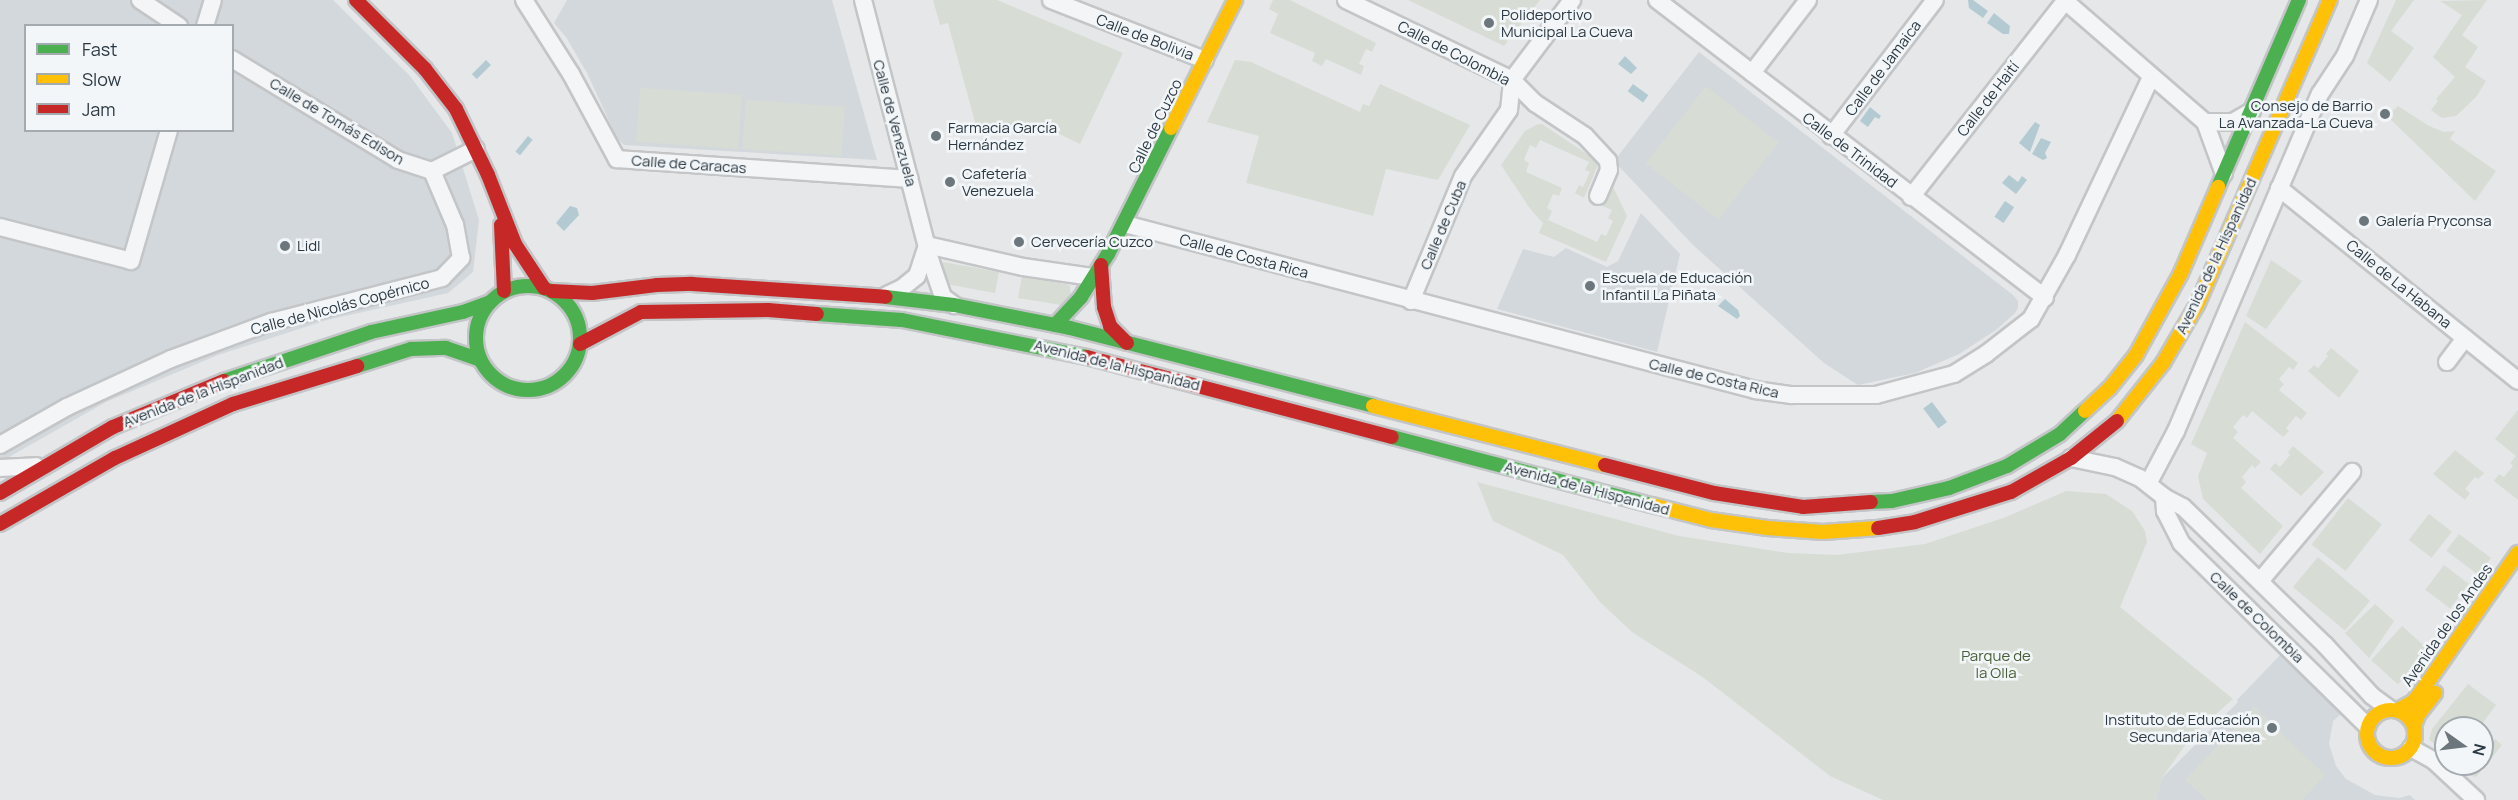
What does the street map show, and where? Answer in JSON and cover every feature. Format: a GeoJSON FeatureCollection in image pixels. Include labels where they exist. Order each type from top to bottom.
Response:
{"type":"FeatureCollection","features":[{"type":"Feature","properties":{"kind":"main road"},"geometry":{"type":"LineString","coordinates":[[356,0],[425,69],[456,109],[476,149],[515,244],[548,290]]}},
{"type":"Feature","properties":{"kind":"main road","name":"Calle de Cuzco"},"geometry":{"type":"LineString","coordinates":[[1055,326],[1081,297],[1125,224],[1235,0]]}},
{"type":"Feature","properties":{"kind":"main road","name":"Avenida de la Hispanidad"},"geometry":{"type":"LineString","coordinates":[[548,290],[592,293],[657,285],[692,284],[884,297],[954,306],[1127,343],[1714,494],[1803,507],[1892,501],[1949,488],[2007,466],[2060,434],[2109,389],[2136,356],[2181,273],[2299,0]]}},
{"type":"Feature","properties":{"kind":"main road","name":"Avenida de la Hispanidad"},"geometry":{"type":"LineString","coordinates":[[580,344],[641,312],[687,310],[843,315],[938,326],[1059,350],[1690,514],[1767,528],[1823,532],[1882,528],[1915,522],[2012,492],[2071,458],[2108,430],[2130,407],[2180,336],[2198,303],[2330,0]]}},
{"type":"Feature","properties":{"kind":"main road"},"geometry":{"type":"LineString","coordinates":[[498,202],[504,247],[504,291]]}},
{"type":"Feature","properties":{"kind":"main road"},"geometry":{"type":"LineString","coordinates":[[1097,271],[1110,326],[1127,343]]}},
{"type":"Feature","properties":{"kind":"main road"},"geometry":{"type":"LineString","coordinates":[[524,286],[548,290],[565,300],[580,328],[580,344],[576,361],[566,375],[552,385],[536,390],[519,390],[503,385],[489,375],[480,360],[476,346],[476,331],[480,316],[488,303],[504,291],[524,286]]}},
{"type":"Feature","properties":{"kind":"main road","name":"Avenida de la Hispanidad"},"geometry":{"type":"LineString","coordinates":[[0,493],[113,427],[247,371],[372,332],[463,312],[488,303]]}},
{"type":"Feature","properties":{"kind":"main road","name":"Avenida de la Hispanidad"},"geometry":{"type":"LineString","coordinates":[[0,524],[115,458],[233,404],[411,349],[446,348],[480,360]]}},
{"type":"Feature","properties":{"kind":"main road","name":"Avenida de los Andes"},"geometry":{"type":"LineString","coordinates":[[2367,726],[2378,713],[2394,710],[2413,702],[2518,553]]}},
{"type":"Feature","properties":{"kind":"main road","name":"Avenida de los Andes"},"geometry":{"type":"LineString","coordinates":[[2411,747],[2418,715],[2508,592]]}},
{"type":"Feature","properties":{"kind":"main road"},"geometry":{"type":"LineString","coordinates":[[2394,710],[2410,719],[2414,726]]}},
{"type":"Feature","properties":{"kind":"main road"},"geometry":{"type":"LineString","coordinates":[[2367,726],[2369,745],[2383,757],[2400,756],[2411,747]]}},
{"type":"Feature","properties":{"kind":"street"},"geometry":{"type":"LineString","coordinates":[[140,0],[176,24]]}},
{"type":"Feature","properties":{"kind":"street"},"geometry":{"type":"LineString","coordinates":[[206,24],[213,0]]}},
{"type":"Feature","properties":{"kind":"street","name":"Calle de Caracas"},"geometry":{"type":"LineString","coordinates":[[524,0],[571,74],[616,159],[909,178]]}},
{"type":"Feature","properties":{"kind":"street","name":"Calle de Venezuela"},"geometry":{"type":"LineString","coordinates":[[863,0],[939,288],[943,297],[954,306]]}},
{"type":"Feature","properties":{"kind":"street","name":"Calle de Bolivia"},"geometry":{"type":"LineString","coordinates":[[1051,0],[1205,60]]}},
{"type":"Feature","properties":{"kind":"street","name":"Calle de Colombia"},"geometry":{"type":"LineString","coordinates":[[1346,0],[1512,80],[1535,103],[1585,136],[1608,161],[1609,170],[1598,196]]}},
{"type":"Feature","properties":{"kind":"street"},"geometry":{"type":"LineString","coordinates":[[1512,80],[1572,0]]}},
{"type":"Feature","properties":{"kind":"street","name":"Calle de Trinidad"},"geometry":{"type":"LineString","coordinates":[[1657,0],[1831,136],[2045,298]]}},
{"type":"Feature","properties":{"kind":"street"},"geometry":{"type":"LineString","coordinates":[[1752,73],[1808,0]]}},
{"type":"Feature","properties":{"kind":"street","name":"Calle de Jamaica"},"geometry":{"type":"LineString","coordinates":[[1831,136],[1935,0]]}},
{"type":"Feature","properties":{"kind":"street"},"geometry":{"type":"LineString","coordinates":[[2064,0],[2205,122],[2224,174]]}},
{"type":"Feature","properties":{"kind":"street","name":"Calle de Haití"},"geometry":{"type":"LineString","coordinates":[[1911,196],[2064,0]]}},
{"type":"Feature","properties":{"kind":"street","name":"Avenida de la Hispanidad"},"geometry":{"type":"LineString","coordinates":[[2148,484],[2176,430],[2320,94],[2345,56],[2368,0]]}},
{"type":"Feature","properties":{"kind":"street","name":"Calle de Tomás Edison"},"geometry":{"type":"LineString","coordinates":[[234,60],[398,160],[432,171]]}},
{"type":"Feature","properties":{"kind":"street","name":"Calle de Costa Rica"},"geometry":{"type":"LineString","coordinates":[[1125,224],[1714,380],[1792,395],[1876,394],[1954,374],[1986,354],[2031,319],[2045,298],[2151,77]]}},
{"type":"Feature","properties":{"kind":"street","name":"Calle de Cuba"},"geometry":{"type":"LineString","coordinates":[[1411,301],[1463,176],[1509,110],[1512,80]]}},
{"type":"Feature","properties":{"kind":"street"},"geometry":{"type":"LineString","coordinates":[[2205,122],[2232,122],[2245,117],[2253,110]]}},
{"type":"Feature","properties":{"kind":"street"},"geometry":{"type":"LineString","coordinates":[[0,227],[131,261],[168,132]]}},
{"type":"Feature","properties":{"kind":"street"},"geometry":{"type":"LineString","coordinates":[[432,171],[476,149]]}},
{"type":"Feature","properties":{"kind":"street","name":"Calle de Nicolás Copérnico"},"geometry":{"type":"LineString","coordinates":[[0,445],[67,407],[182,355],[271,322],[442,278],[461,258],[455,225],[432,171]]}},
{"type":"Feature","properties":{"kind":"street","name":"Calle de La Habana"},"geometry":{"type":"LineString","coordinates":[[2279,188],[2518,381]]}},
{"type":"Feature","properties":{"kind":"street"},"geometry":{"type":"LineString","coordinates":[[884,297],[902,288],[917,276],[927,245],[1012,265],[1097,271]]}},
{"type":"Feature","properties":{"kind":"street"},"geometry":{"type":"LineString","coordinates":[[2447,362],[2465,338]]}},
{"type":"Feature","properties":{"kind":"street","name":"Calle de Colombia"},"geometry":{"type":"LineString","coordinates":[[2071,458],[2115,467],[2148,484],[2164,497],[2183,507],[2325,645],[2372,696],[2394,710]]}},
{"type":"Feature","properties":{"kind":"street"},"geometry":{"type":"LineString","coordinates":[[0,468],[43,466]]}},
{"type":"Feature","properties":{"kind":"street"},"geometry":{"type":"LineString","coordinates":[[2260,581],[2352,472]]}},
{"type":"Feature","properties":{"kind":"street","name":"Calle de Colombia"},"geometry":{"type":"LineString","coordinates":[[2164,497],[2165,511],[2181,543],[2367,726]]}},
{"type":"Feature","properties":{"kind":"street"},"geometry":{"type":"LineString","coordinates":[[2411,747],[2433,760],[2476,800]]}},
{"type":"Feature","properties":{"kind":"shaded area"},"geometry":{"type":"Polygon","coordinates":[[[0,0],[333,0],[410,76],[452,133],[479,220],[473,272],[448,293],[327,320],[218,355],[106,402],[0,462],[0,0]]]}},
{"type":"Feature","properties":{"kind":"shaded area"},"geometry":{"type":"Polygon","coordinates":[[[567,0],[832,0],[877,160],[624,145],[617,138],[587,73],[566,37],[554,23],[567,0]]]}},
{"type":"Feature","properties":{"kind":"shaded area"},"geometry":{"type":"Polygon","coordinates":[[[1699,52],[2013,295],[2018,301],[2015,313],[1996,330],[1959,354],[1915,373],[1858,385],[1824,363],[1693,245],[1614,161],[1699,52]]]}},
{"type":"Feature","properties":{"kind":"shaded area","name":"Escuela de Educación Infantil La Piñata"},"geometry":{"type":"Polygon","coordinates":[[[1641,213],[1680,254],[1657,352],[1497,309],[1523,249],[1554,257],[1566,248],[1607,267],[1618,261],[1641,213]]]}},
{"type":"Feature","properties":{"kind":"shaded area","name":"Instituto de Educación Secundaria Atenea"},"geometry":{"type":"Polygon","coordinates":[[[2282,653],[2343,712],[2333,721],[2329,744],[2336,766],[2346,779],[2375,795],[2399,798],[2410,795],[2415,800],[2156,800],[2162,778],[2238,702],[2237,700],[2282,653]]]}},
{"type":"Feature","properties":{"kind":"green space"},"geometry":{"type":"Polygon","coordinates":[[[933,0],[997,0],[1123,53],[1080,144],[1043,126],[1024,122],[978,133],[948,23],[940,25],[933,0]]]}},
{"type":"Feature","properties":{"kind":"green space"},"geometry":{"type":"Polygon","coordinates":[[[1273,0],[1290,0],[1376,43],[1372,52],[1366,49],[1359,64],[1364,66],[1361,75],[1326,59],[1322,66],[1312,61],[1315,53],[1270,33],[1278,14],[1269,9],[1273,0]]]}},
{"type":"Feature","properties":{"kind":"green space","name":"Polideportivo Municipal La Cueva"},"geometry":{"type":"Polygon","coordinates":[[[1408,0],[1540,0],[1504,46],[1408,0]]]}},
{"type":"Feature","properties":{"kind":"green space"},"geometry":{"type":"Polygon","coordinates":[[[2396,0],[2414,0],[2391,31],[2414,48],[2390,82],[2367,63],[2396,0]]]}},
{"type":"Feature","properties":{"kind":"green space"},"geometry":{"type":"Polygon","coordinates":[[[2487,0],[2462,35],[2478,47],[2465,67],[2486,81],[2476,97],[2456,116],[2442,118],[2431,110],[2438,101],[2436,99],[2455,77],[2433,57],[2462,15],[2440,1],[2487,0]]]}},
{"type":"Feature","properties":{"kind":"green space"},"geometry":{"type":"Polygon","coordinates":[[[1235,60],[1251,62],[1360,112],[1363,104],[1369,106],[1380,84],[1470,125],[1438,180],[1386,169],[1373,216],[1246,183],[1259,136],[1207,122],[1235,60]]]}},
{"type":"Feature","properties":{"kind":"green space"},"geometry":{"type":"Polygon","coordinates":[[[1706,86],[1778,143],[1718,220],[1646,163],[1706,86]]]}},
{"type":"Feature","properties":{"kind":"green space"},"geometry":{"type":"Polygon","coordinates":[[[640,88],[742,95],[738,149],[636,142],[640,88]]]}},
{"type":"Feature","properties":{"kind":"green space"},"geometry":{"type":"Polygon","coordinates":[[[746,100],[845,107],[841,156],[743,149],[746,100]]]}},
{"type":"Feature","properties":{"kind":"green space"},"geometry":{"type":"Polygon","coordinates":[[[2398,106],[2429,126],[2444,132],[2455,131],[2450,139],[2496,171],[2475,201],[2387,116],[2398,106]]]}},
{"type":"Feature","properties":{"kind":"green space"},"geometry":{"type":"Polygon","coordinates":[[[1542,124],[1599,162],[1584,198],[1575,193],[1579,185],[1583,187],[1590,172],[1585,170],[1589,162],[1540,140],[1536,148],[1530,145],[1524,160],[1529,163],[1526,172],[1562,188],[1559,196],[1553,194],[1547,208],[1552,211],[1548,220],[1597,242],[1601,234],[1606,236],[1613,221],[1608,218],[1612,210],[1598,204],[1607,185],[1612,185],[1617,195],[1627,216],[1606,262],[1539,233],[1543,223],[1531,210],[1501,165],[1525,131],[1542,124]]]}},
{"type":"Feature","properties":{"kind":"green space"},"geometry":{"type":"Polygon","coordinates":[[[2271,260],[2302,281],[2266,329],[2246,316],[2271,260]]]}},
{"type":"Feature","properties":{"kind":"green space"},"geometry":{"type":"Polygon","coordinates":[[[943,262],[999,272],[995,293],[946,284],[939,270],[943,262]]]}},
{"type":"Feature","properties":{"kind":"green space"},"geometry":{"type":"Polygon","coordinates":[[[1022,276],[1070,285],[1071,300],[1068,306],[1018,298],[1022,276]]]}},
{"type":"Feature","properties":{"kind":"green space"},"geometry":{"type":"Polygon","coordinates":[[[2245,322],[2298,363],[2293,370],[2289,367],[2279,379],[2284,384],[2279,390],[2307,413],[2301,420],[2296,416],[2286,428],[2289,431],[2283,437],[2252,411],[2247,418],[2243,415],[2233,427],[2238,432],[2233,438],[2261,462],[2255,468],[2252,465],[2242,477],[2246,482],[2241,488],[2283,526],[2260,554],[2203,499],[2198,476],[2207,453],[2191,444],[2245,322]]]}},
{"type":"Feature","properties":{"kind":"green space"},"geometry":{"type":"Polygon","coordinates":[[[2331,348],[2359,371],[2339,398],[2308,371],[2314,365],[2318,368],[2328,356],[2326,354],[2331,348]]]}},
{"type":"Feature","properties":{"kind":"green space"},"geometry":{"type":"Polygon","coordinates":[[[2518,410],[2518,500],[2494,481],[2499,474],[2504,477],[2513,466],[2510,463],[2516,456],[2495,439],[2518,410]]]}},
{"type":"Feature","properties":{"kind":"green space"},"geometry":{"type":"Polygon","coordinates":[[[2293,446],[2324,472],[2301,496],[2270,469],[2275,463],[2280,467],[2290,455],[2288,452],[2293,446]]]}},
{"type":"Feature","properties":{"kind":"green space"},"geometry":{"type":"Polygon","coordinates":[[[2455,450],[2484,473],[2478,479],[2475,477],[2465,489],[2470,493],[2465,500],[2433,474],[2455,450]]]}},
{"type":"Feature","properties":{"kind":"green space","name":"Parque de la Olla"},"geometry":{"type":"Polygon","coordinates":[[[1477,482],[1679,536],[1788,553],[1837,555],[1925,544],[2006,517],[2066,491],[2106,494],[2132,511],[2145,531],[2147,542],[2120,607],[2233,699],[2193,734],[2162,778],[2156,800],[1883,800],[1830,776],[1704,678],[1632,632],[1600,602],[1563,555],[1493,521],[1477,482]]]}},
{"type":"Feature","properties":{"kind":"green space"},"geometry":{"type":"Polygon","coordinates":[[[2348,498],[2382,524],[2346,571],[2312,544],[2348,498]]]}},
{"type":"Feature","properties":{"kind":"green space"},"geometry":{"type":"Polygon","coordinates":[[[2429,514],[2452,532],[2432,558],[2409,540],[2429,514]]]}},
{"type":"Feature","properties":{"kind":"green space"},"geometry":{"type":"Polygon","coordinates":[[[2459,534],[2491,558],[2478,575],[2446,551],[2459,534]]]}},
{"type":"Feature","properties":{"kind":"green space"},"geometry":{"type":"Polygon","coordinates":[[[2318,557],[2370,601],[2345,631],[2293,587],[2318,557]]]}},
{"type":"Feature","properties":{"kind":"green space"},"geometry":{"type":"Polygon","coordinates":[[[2444,565],[2469,584],[2450,608],[2425,590],[2444,565]]]}},
{"type":"Feature","properties":{"kind":"green space"},"geometry":{"type":"Polygon","coordinates":[[[2375,604],[2394,621],[2369,658],[2345,633],[2375,604]]]}},
{"type":"Feature","properties":{"kind":"green space"},"geometry":{"type":"Polygon","coordinates":[[[2402,626],[2429,650],[2398,684],[2371,660],[2402,626]]]}},
{"type":"Feature","properties":{"kind":"green space"},"geometry":{"type":"Polygon","coordinates":[[[2468,684],[2496,705],[2488,716],[2442,716],[2468,684]]]}},
{"type":"Feature","properties":{"kind":"green space"},"geometry":{"type":"Polygon","coordinates":[[[2254,707],[2325,775],[2302,800],[2207,800],[2185,780],[2254,707]]]}},
{"type":"Feature","properties":{"kind":"green space"},"geometry":{"type":"Polygon","coordinates":[[[2434,726],[2434,744],[2429,740],[2434,726]]]}},
{"type":"Feature","properties":{"kind":"green space"},"geometry":{"type":"Polygon","coordinates":[[[2495,739],[2502,745],[2494,755],[2495,739]]]}},
{"type":"Feature","properties":{"kind":"water"},"geometry":{"type":"Polygon","coordinates":[[[1968,0],[1973,0],[1988,11],[1983,18],[1969,8],[1968,0]]]}},
{"type":"Feature","properties":{"kind":"water"},"geometry":{"type":"Polygon","coordinates":[[[1994,13],[2010,26],[2009,34],[2003,34],[1987,23],[1994,13]]]}},
{"type":"Feature","properties":{"kind":"water"},"geometry":{"type":"Polygon","coordinates":[[[1625,56],[1637,68],[1631,74],[1618,64],[1625,56]]]}},
{"type":"Feature","properties":{"kind":"water"},"geometry":{"type":"Polygon","coordinates":[[[486,60],[491,65],[477,79],[472,74],[486,60]]]}},
{"type":"Feature","properties":{"kind":"water"},"geometry":{"type":"Polygon","coordinates":[[[1633,84],[1648,95],[1643,102],[1628,91],[1633,84]]]}},
{"type":"Feature","properties":{"kind":"water"},"geometry":{"type":"Polygon","coordinates":[[[1870,107],[1881,116],[1879,119],[1875,117],[1868,127],[1860,121],[1870,107]]]}},
{"type":"Feature","properties":{"kind":"water"},"geometry":{"type":"Polygon","coordinates":[[[2035,122],[2040,125],[2030,152],[2019,143],[2035,122]]]}},
{"type":"Feature","properties":{"kind":"water"},"geometry":{"type":"Polygon","coordinates":[[[528,136],[533,140],[520,155],[515,152],[528,136]]]}},
{"type":"Feature","properties":{"kind":"water"},"geometry":{"type":"Polygon","coordinates":[[[2041,138],[2051,142],[2045,153],[2047,158],[2043,160],[2032,154],[2041,138]]]}},
{"type":"Feature","properties":{"kind":"water"},"geometry":{"type":"Polygon","coordinates":[[[2009,175],[2018,182],[2022,176],[2027,180],[2016,194],[2002,183],[2009,175]]]}},
{"type":"Feature","properties":{"kind":"water"},"geometry":{"type":"Polygon","coordinates":[[[2005,201],[2014,207],[2003,223],[1994,217],[2005,201]]]}},
{"type":"Feature","properties":{"kind":"water"},"geometry":{"type":"Polygon","coordinates":[[[570,206],[577,208],[579,215],[564,231],[556,223],[570,206]]]}},
{"type":"Feature","properties":{"kind":"water"},"geometry":{"type":"Polygon","coordinates":[[[1725,299],[1738,310],[1740,316],[1737,319],[1718,306],[1725,299]]]}},
{"type":"Feature","properties":{"kind":"water"},"geometry":{"type":"Polygon","coordinates":[[[1932,402],[1947,422],[1938,429],[1923,409],[1932,402]]]}},
{"type":"Feature","properties":{"kind":"traffic: fast"},"geometry":{"type":"LineString","coordinates":[[2218,187],[2299,0]]}},
{"type":"Feature","properties":{"kind":"traffic: fast"},"geometry":{"type":"LineString","coordinates":[[1055,325],[1081,297],[1108,254],[1171,128]]}},
{"type":"Feature","properties":{"kind":"traffic: fast"},"geometry":{"type":"LineString","coordinates":[[528,286],[548,290],[565,301],[576,318],[580,338],[576,358],[565,375],[548,386],[528,390],[508,386],[491,375],[480,358],[476,338],[480,318],[491,301],[508,290],[528,286]]}},
{"type":"Feature","properties":{"kind":"traffic: fast"},"geometry":{"type":"LineString","coordinates":[[886,297],[954,305],[1070,328],[1373,406]]}},
{"type":"Feature","properties":{"kind":"traffic: fast"},"geometry":{"type":"LineString","coordinates":[[224,381],[371,332],[463,312],[488,303]]}},
{"type":"Feature","properties":{"kind":"traffic: fast"},"geometry":{"type":"LineString","coordinates":[[817,314],[902,320],[1087,357]]}},
{"type":"Feature","properties":{"kind":"traffic: fast"},"geometry":{"type":"LineString","coordinates":[[357,366],[411,349],[446,348],[480,360]]}},
{"type":"Feature","properties":{"kind":"traffic: fast"},"geometry":{"type":"LineString","coordinates":[[1871,502],[1892,501],[1949,488],[2007,466],[2060,434],[2085,411]]}},
{"type":"Feature","properties":{"kind":"traffic: fast"},"geometry":{"type":"LineString","coordinates":[[1392,437],[1652,505]]}},
{"type":"Feature","properties":{"kind":"traffic: slow"},"geometry":{"type":"LineString","coordinates":[[1171,128],[1235,0]]}},
{"type":"Feature","properties":{"kind":"traffic: slow"},"geometry":{"type":"LineString","coordinates":[[2117,421],[2163,363],[2198,303],[2330,0]]}},
{"type":"Feature","properties":{"kind":"traffic: slow"},"geometry":{"type":"LineString","coordinates":[[2085,411],[2109,389],[2136,355],[2181,273],[2218,187]]}},
{"type":"Feature","properties":{"kind":"traffic: slow"},"geometry":{"type":"LineString","coordinates":[[1373,406],[1605,465]]}},
{"type":"Feature","properties":{"kind":"traffic: slow"},"geometry":{"type":"LineString","coordinates":[[1652,505],[1711,520],[1767,528],[1823,532],[1878,528]]}},
{"type":"Feature","properties":{"kind":"traffic: slow"},"geometry":{"type":"LineString","coordinates":[[2398,710],[2413,702],[2423,689],[2518,553]]}},
{"type":"Feature","properties":{"kind":"traffic: slow"},"geometry":{"type":"LineString","coordinates":[[2414,726],[2418,715],[2435,693]]}},
{"type":"Feature","properties":{"kind":"traffic: slow"},"geometry":{"type":"LineString","coordinates":[[2386,710],[2396,710],[2408,717],[2415,729],[2415,734],[2415,739],[2408,751],[2396,758],[2386,758],[2371,747],[2367,739],[2367,729],[2378,714],[2386,710]]}},
{"type":"Feature","properties":{"kind":"traffic: jam"},"geometry":{"type":"LineString","coordinates":[[356,0],[425,69],[456,109],[488,175],[515,244],[544,288]]}},
{"type":"Feature","properties":{"kind":"traffic: jam"},"geometry":{"type":"LineString","coordinates":[[501,225],[504,291]]}},
{"type":"Feature","properties":{"kind":"traffic: jam"},"geometry":{"type":"LineString","coordinates":[[1101,265],[1104,307],[1110,326],[1127,343]]}},
{"type":"Feature","properties":{"kind":"traffic: jam"},"geometry":{"type":"LineString","coordinates":[[552,291],[592,293],[657,285],[692,284],[886,297]]}},
{"type":"Feature","properties":{"kind":"traffic: jam"},"geometry":{"type":"LineString","coordinates":[[580,344],[641,312],[768,310],[817,314]]}},
{"type":"Feature","properties":{"kind":"traffic: jam"},"geometry":{"type":"LineString","coordinates":[[1087,357],[1392,437]]}},
{"type":"Feature","properties":{"kind":"traffic: jam"},"geometry":{"type":"LineString","coordinates":[[0,524],[115,458],[233,404],[357,366]]}},
{"type":"Feature","properties":{"kind":"traffic: jam"},"geometry":{"type":"LineString","coordinates":[[0,493],[113,427],[224,381]]}},
{"type":"Feature","properties":{"kind":"traffic: jam"},"geometry":{"type":"LineString","coordinates":[[1878,528],[1915,522],[2011,492],[2071,458],[2117,421]]}},
{"type":"Feature","properties":{"kind":"traffic: jam"},"geometry":{"type":"LineString","coordinates":[[1605,465],[1714,493],[1803,507],[1871,502]]}},
{"type":"Feature","properties":{"kind":"place","name":"Polideportivo Municipal La Cueva"},"geometry":{"type":"Point","coordinates":[1489,23]}},
{"type":"Feature","properties":{"kind":"place","name":"Consejo de Barrio La Avanzada-La Cueva"},"geometry":{"type":"Point","coordinates":[2385,114]}},
{"type":"Feature","properties":{"kind":"place","name":"Farmacia García Hernández"},"geometry":{"type":"Point","coordinates":[936,136]}},
{"type":"Feature","properties":{"kind":"place","name":"Cafetería Venezuela"},"geometry":{"type":"Point","coordinates":[950,182]}},
{"type":"Feature","properties":{"kind":"place","name":"Galería Pryconsa"},"geometry":{"type":"Point","coordinates":[2364,221]}},
{"type":"Feature","properties":{"kind":"place","name":"Cervecería Cuzco"},"geometry":{"type":"Point","coordinates":[1019,242]}},
{"type":"Feature","properties":{"kind":"place","name":"Lidl"},"geometry":{"type":"Point","coordinates":[285,246]}},
{"type":"Feature","properties":{"kind":"place","name":"Escuela de Educación Infantil La Piñata"},"geometry":{"type":"Point","coordinates":[1590,286]}},
{"type":"Feature","properties":{"kind":"place","name":"Instituto de Educación Secundaria Atenea"},"geometry":{"type":"Point","coordinates":[2272,728]}}]}
